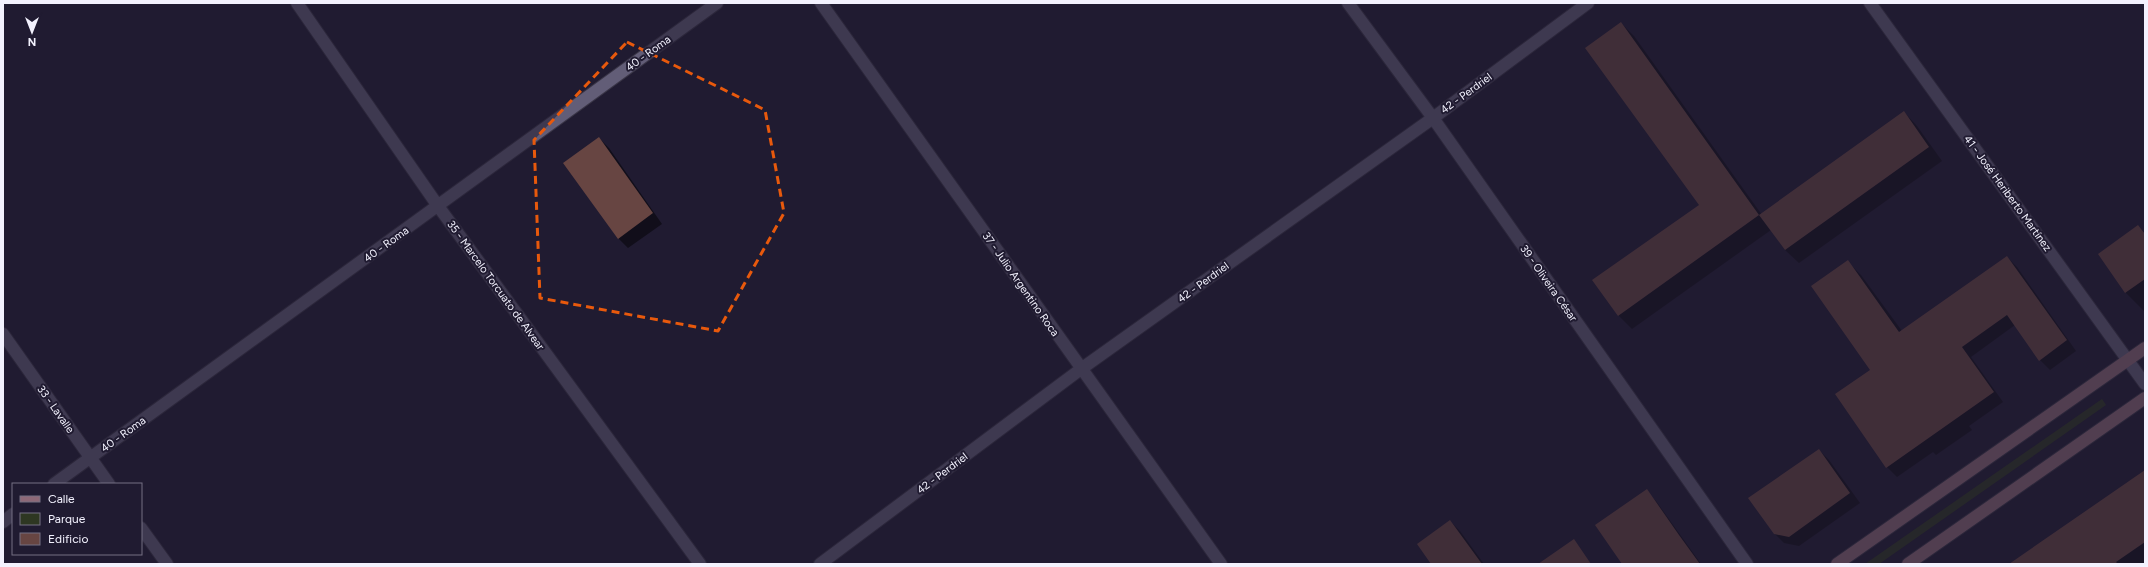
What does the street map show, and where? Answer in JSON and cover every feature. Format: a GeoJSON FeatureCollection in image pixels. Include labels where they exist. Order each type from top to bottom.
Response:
{"type":"FeatureCollection","features":[{"type":"Feature","properties":{"kind":"main road"},"geometry":{"type":"LineString","coordinates":[[1837,564],[2145,348]]}},
{"type":"Feature","properties":{"kind":"main road"},"geometry":{"type":"LineString","coordinates":[[1908,564],[2145,398]]}},
{"type":"Feature","properties":{"kind":"street","name":"35 - Marcelo Torcuato de Alvear"},"geometry":{"type":"LineString","coordinates":[[297,3],[438,206],[700,564]]}},
{"type":"Feature","properties":{"kind":"street","name":"40 - Roma"},"geometry":{"type":"LineString","coordinates":[[55,483],[716,3]]}},
{"type":"Feature","properties":{"kind":"street","name":"37 - Julio Argentino Roca"},"geometry":{"type":"LineString","coordinates":[[821,3],[1221,564]]}},
{"type":"Feature","properties":{"kind":"street","name":"39 - Oliveira César"},"geometry":{"type":"LineString","coordinates":[[1348,3],[1432,118],[1747,564]]}},
{"type":"Feature","properties":{"kind":"street","name":"42 - Perdriel"},"geometry":{"type":"LineString","coordinates":[[820,564],[1081,369],[1432,118],[1588,3]]}},
{"type":"Feature","properties":{"kind":"street","name":"41 - José Heriberto Martínez"},"geometry":{"type":"LineString","coordinates":[[1870,3],[2145,384]]}},
{"type":"Feature","properties":{"kind":"street","name":"33 - Lavalle"},"geometry":{"type":"LineString","coordinates":[[3,334],[108,483]]}},
{"type":"Feature","properties":{"kind":"street"},"geometry":{"type":"LineString","coordinates":[[3,522],[12,515]]}},
{"type":"Feature","properties":{"kind":"street"},"geometry":{"type":"LineString","coordinates":[[142,529],[168,564]]}},
{"type":"Feature","properties":{"kind":"highlighted area"},"geometry":{"type":"Polygon","coordinates":[[[627,42],[765,110],[784,213],[718,331],[540,298],[534,140],[627,42]]]}},
{"type":"Feature","properties":{"kind":"green space"},"geometry":{"type":"Polygon","coordinates":[[[2102,399],[2106,405],[1879,564],[1865,564],[2102,399]]]}},
{"type":"Feature","properties":{"kind":"building"},"geometry":{"type":"Polygon","coordinates":[[[1621,22],[1759,215],[1618,316],[1592,280],[1699,205],[1585,48],[1621,22]]]}},
{"type":"Feature","properties":{"kind":"building"},"geometry":{"type":"Polygon","coordinates":[[[1904,111],[1929,147],[1785,250],[1759,215],[1904,111]]]}},
{"type":"Feature","properties":{"kind":"building"},"geometry":{"type":"Polygon","coordinates":[[[599,137],[653,213],[618,239],[563,163],[599,137]]]}},
{"type":"Feature","properties":{"kind":"building"},"geometry":{"type":"Polygon","coordinates":[[[2138,225],[2145,234],[2145,279],[2125,293],[2098,254],[2138,225]]]}},
{"type":"Feature","properties":{"kind":"building"},"geometry":{"type":"Polygon","coordinates":[[[2007,256],[2067,340],[2039,361],[2007,315],[1962,347],[1994,392],[1886,468],[1835,394],[1870,370],[1811,286],[1848,260],[1899,332],[2007,256]]]}},
{"type":"Feature","properties":{"kind":"building"},"geometry":{"type":"Polygon","coordinates":[[[1819,449],[1850,493],[1789,537],[1774,534],[1748,498],[1819,449]]]}},
{"type":"Feature","properties":{"kind":"building"},"geometry":{"type":"Polygon","coordinates":[[[2145,470],[2145,542],[2116,562],[2118,564],[2009,564],[2145,470]]]}},
{"type":"Feature","properties":{"kind":"building"},"geometry":{"type":"Polygon","coordinates":[[[1647,489],[1700,564],[1622,564],[1595,525],[1647,489]]]}},
{"type":"Feature","properties":{"kind":"building"},"geometry":{"type":"Polygon","coordinates":[[[1450,520],[1482,564],[1431,564],[1417,544],[1450,520]]]}},
{"type":"Feature","properties":{"kind":"building"},"geometry":{"type":"Polygon","coordinates":[[[1574,539],[1591,564],[1538,564],[1574,539]]]}}]}
